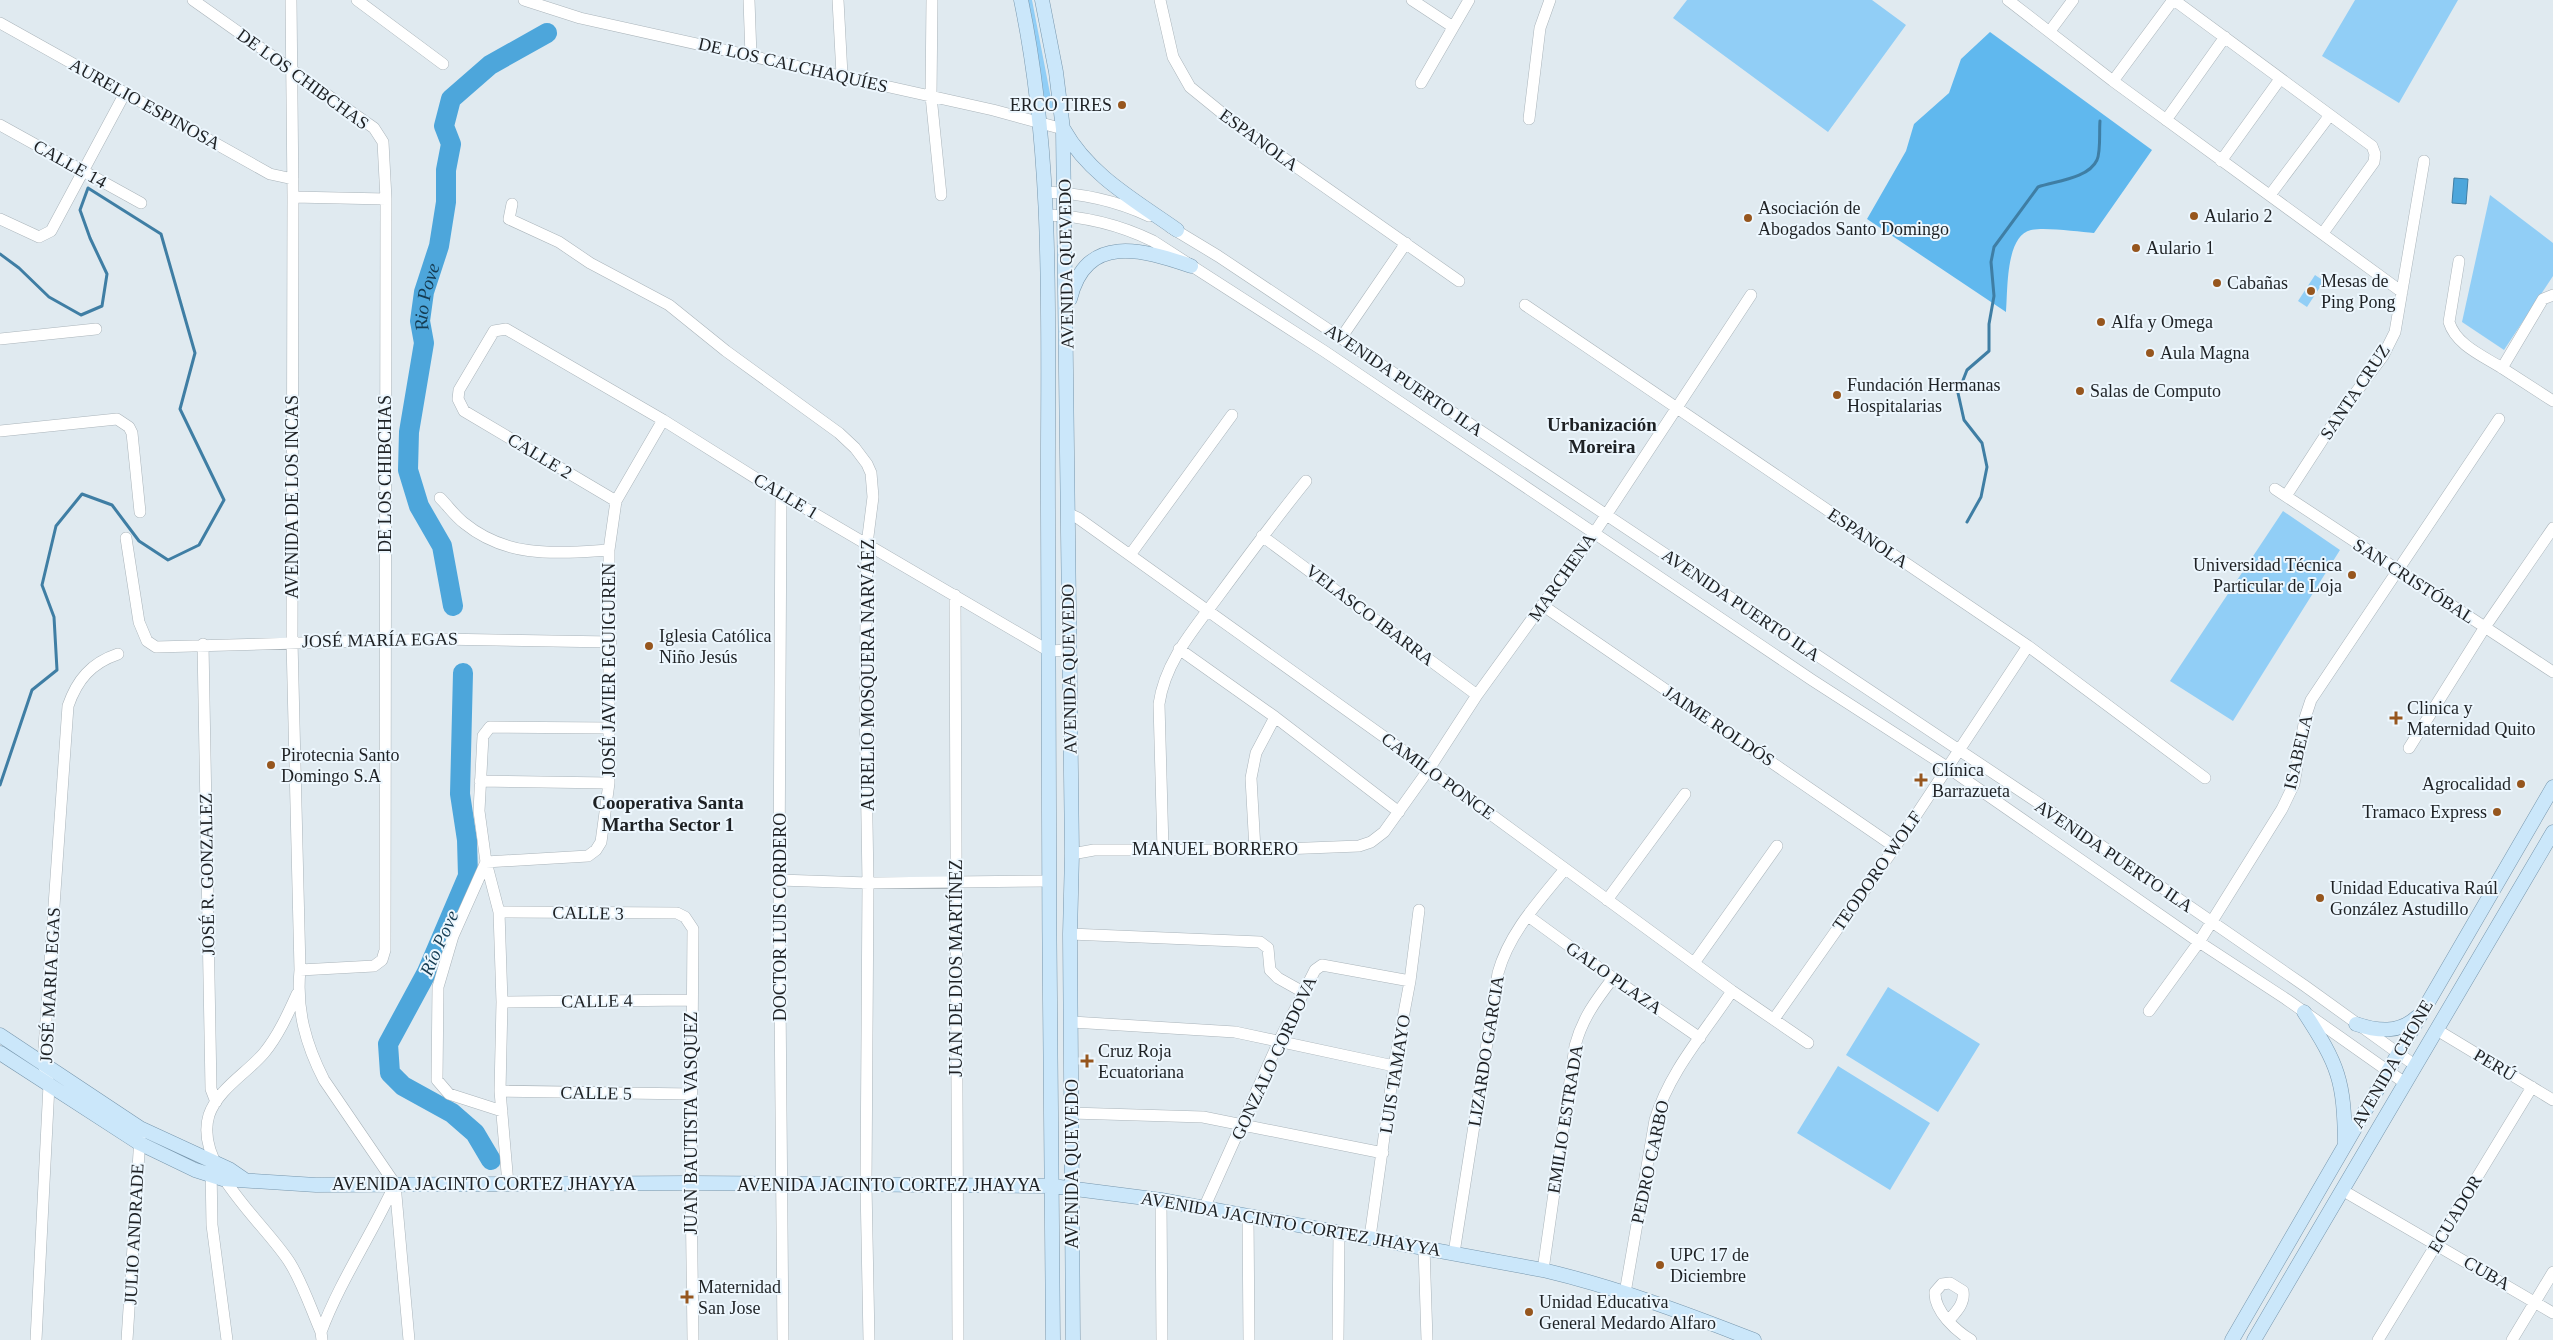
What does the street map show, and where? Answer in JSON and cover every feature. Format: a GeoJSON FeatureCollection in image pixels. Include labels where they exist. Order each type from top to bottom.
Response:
{"type":"FeatureCollection","features":[{"type":"Feature","properties":{"kind":"main road","name":"AVENIDA QUEVEDO"},"geometry":{"type":"LineString","coordinates":[[1021,0],[1037,87],[1046,215],[1049,1084],[1053,1340]]}},
{"type":"Feature","properties":{"kind":"main road","name":"AVENIDA QUEVEDO"},"geometry":{"type":"LineString","coordinates":[[1042,0],[1056,72],[1063,129],[1065,193],[1067,314],[1066,513],[1072,854],[1070,934],[1073,1340]]}},
{"type":"Feature","properties":{"kind":"main road"},"geometry":{"type":"LineString","coordinates":[[1063,129],[1074,149],[1095,170],[1176,230]]}},
{"type":"Feature","properties":{"kind":"main road"},"geometry":{"type":"LineString","coordinates":[[1067,314],[1079,275],[1096,258],[1108,253],[1131,251],[1155,254],[1191,266]]}},
{"type":"Feature","properties":{"kind":"main road","name":"AVENIDA CHONE"},"geometry":{"type":"LineString","coordinates":[[2237,1338],[2345,1145],[2553,787]]}},
{"type":"Feature","properties":{"kind":"main road","name":"AVENIDA CHONE"},"geometry":{"type":"LineString","coordinates":[[2254,1340],[2553,832]]}},
{"type":"Feature","properties":{"kind":"main road"},"geometry":{"type":"LineString","coordinates":[[2356,1024],[2371,1029],[2390,1030],[2410,1023],[2423,1011]]}},
{"type":"Feature","properties":{"kind":"main road"},"geometry":{"type":"LineString","coordinates":[[2304,1012],[2332,1056],[2339,1075],[2343,1090],[2345,1145]]}},
{"type":"Feature","properties":{"kind":"main road","name":"AVENIDA JACINTO CORTEZ JHAYYA"},"geometry":{"type":"LineString","coordinates":[[0,1035],[140,1128],[215,1170]]}},
{"type":"Feature","properties":{"kind":"main road","name":"AVENIDA JACINTO CORTEZ JHAYYA"},"geometry":{"type":"LineString","coordinates":[[0,1054],[139,1143],[246,1180],[316,1185],[957,1184],[1072,1188],[1161,1200],[1543,1270],[1585,1280],[1625,1293],[1734,1337],[1754,1340]]}},
{"type":"Feature","properties":{"kind":"street","name":"DE LOS CHIBCHAS"},"geometry":{"type":"LineString","coordinates":[[193,0],[374,128],[383,142],[386,199],[385,950],[382,960],[374,966],[300,970]]}},
{"type":"Feature","properties":{"kind":"street","name":"AVENIDA DE LOS INCAS"},"geometry":{"type":"LineString","coordinates":[[291,0],[293,179],[292,642],[300,970],[297,994],[286,1018],[264,1053],[216,1102],[209,1116],[208,1147],[215,1170],[230,1190],[269,1233],[290,1263],[300,1282],[321,1336]]}},
{"type":"Feature","properties":{"kind":"street"},"geometry":{"type":"LineString","coordinates":[[357,0],[443,64]]}},
{"type":"Feature","properties":{"kind":"street"},"geometry":{"type":"LineString","coordinates":[[749,0],[751,56]]}},
{"type":"Feature","properties":{"kind":"street"},"geometry":{"type":"LineString","coordinates":[[838,0],[842,75]]}},
{"type":"Feature","properties":{"kind":"street"},"geometry":{"type":"LineString","coordinates":[[932,0],[931,96],[941,195]]}},
{"type":"Feature","properties":{"kind":"street","name":"ESPANOLA"},"geometry":{"type":"LineString","coordinates":[[1160,0],[1173,58],[1190,87],[1238,126],[1459,281]]}},
{"type":"Feature","properties":{"kind":"street"},"geometry":{"type":"LineString","coordinates":[[1412,0],[1453,27]]}},
{"type":"Feature","properties":{"kind":"street"},"geometry":{"type":"LineString","coordinates":[[1421,83],[1469,0]]}},
{"type":"Feature","properties":{"kind":"street"},"geometry":{"type":"LineString","coordinates":[[1529,119],[1540,28],[1550,0]]}},
{"type":"Feature","properties":{"kind":"street"},"geometry":{"type":"LineString","coordinates":[[2008,0],[2113,81],[2402,292]]}},
{"type":"Feature","properties":{"kind":"street"},"geometry":{"type":"LineString","coordinates":[[2050,31],[2073,0]]}},
{"type":"Feature","properties":{"kind":"street"},"geometry":{"type":"LineString","coordinates":[[2113,81],[2174,0],[2372,146],[2375,154],[2374,162],[2323,233]]}},
{"type":"Feature","properties":{"kind":"street","name":"DE LOS CALCHAQUÍES"},"geometry":{"type":"LineString","coordinates":[[526,2],[580,18],[842,75],[1040,121],[1063,129]]}},
{"type":"Feature","properties":{"kind":"street","name":"AURELIO ESPINOSA"},"geometry":{"type":"LineString","coordinates":[[0,23],[270,174],[293,179]]}},
{"type":"Feature","properties":{"kind":"street"},"geometry":{"type":"LineString","coordinates":[[2166,120],[2224,37]]}},
{"type":"Feature","properties":{"kind":"street"},"geometry":{"type":"LineString","coordinates":[[2221,161],[2280,79]]}},
{"type":"Feature","properties":{"kind":"street"},"geometry":{"type":"LineString","coordinates":[[0,219],[32,236],[45,235],[51,231],[125,93]]}},
{"type":"Feature","properties":{"kind":"street"},"geometry":{"type":"LineString","coordinates":[[2270,195],[2330,116]]}},
{"type":"Feature","properties":{"kind":"street","name":"CALLE 14"},"geometry":{"type":"LineString","coordinates":[[0,125],[140,203]]}},
{"type":"Feature","properties":{"kind":"street","name":"SANTA CRUZ"},"geometry":{"type":"LineString","coordinates":[[2286,496],[2336,419],[2382,356],[2395,332],[2424,161]]}},
{"type":"Feature","properties":{"kind":"street","name":"AVENIDA PUERTO ILA"},"geometry":{"type":"LineString","coordinates":[[1044,192],[1065,193],[1132,208],[1176,230],[1606,513],[1958,752],[2064,820],[2305,986],[2416,1066]]}},
{"type":"Feature","properties":{"kind":"street"},"geometry":{"type":"LineString","coordinates":[[293,197],[386,199]]}},
{"type":"Feature","properties":{"kind":"street","name":"AURELIO MOSQUERA NARVÁEZ"},"geometry":{"type":"LineString","coordinates":[[512,204],[509,219],[559,242],[590,264],[669,305],[855,448],[867,464],[872,481],[873,497],[867,544],[865,700],[868,883],[866,1185],[869,1340]]}},
{"type":"Feature","properties":{"kind":"street","name":"AVENIDA PUERTO ILA"},"geometry":{"type":"LineString","coordinates":[[1046,215],[1084,217],[1126,228],[1153,241],[1324,351],[1804,674],[1947,767],[2405,1083]]}},
{"type":"Feature","properties":{"kind":"street"},"geometry":{"type":"LineString","coordinates":[[1341,338],[1406,243]]}},
{"type":"Feature","properties":{"kind":"street"},"geometry":{"type":"LineString","coordinates":[[2459,261],[2449,322],[2451,330],[2459,340],[2553,401]]}},
{"type":"Feature","properties":{"kind":"street","name":"MARCHENA"},"geometry":{"type":"LineString","coordinates":[[1359,846],[1371,842],[1384,832],[1399,812],[1477,695],[1594,532],[1751,295]]}},
{"type":"Feature","properties":{"kind":"street"},"geometry":{"type":"LineString","coordinates":[[2502,368],[2543,299],[2553,295]]}},
{"type":"Feature","properties":{"kind":"street","name":"ESPANOLA"},"geometry":{"type":"LineString","coordinates":[[1525,305],[2028,646],[2205,778]]}},
{"type":"Feature","properties":{"kind":"street"},"geometry":{"type":"LineString","coordinates":[[0,339],[96,329]]}},
{"type":"Feature","properties":{"kind":"street","name":"CALLE 1"},"geometry":{"type":"LineString","coordinates":[[464,411],[458,399],[458,390],[490,336],[494,331],[506,329],[663,420],[781,494],[1049,651]]}},
{"type":"Feature","properties":{"kind":"street","name":"CALLE 2"},"geometry":{"type":"LineString","coordinates":[[464,411],[616,501]]}},
{"type":"Feature","properties":{"kind":"street"},"geometry":{"type":"LineString","coordinates":[[1130,555],[1232,415]]}},
{"type":"Feature","properties":{"kind":"street"},"geometry":{"type":"LineString","coordinates":[[0,432],[117,419],[130,428],[132,433],[140,512]]}},
{"type":"Feature","properties":{"kind":"street","name":"ISABELA"},"geometry":{"type":"LineString","coordinates":[[2149,1011],[2212,923],[2282,809],[2294,784],[2305,718],[2311,700],[2498,419]]}},
{"type":"Feature","properties":{"kind":"street","name":"JOSÉ JAVIER EGUIGUREN"},"geometry":{"type":"LineString","coordinates":[[486,862],[588,856],[596,850],[601,842],[609,783],[611,642],[609,550],[616,501],[663,420]]}},
{"type":"Feature","properties":{"kind":"street"},"geometry":{"type":"LineString","coordinates":[[1163,849],[1159,704],[1162,684],[1179,649],[1262,536],[1306,481]]}},
{"type":"Feature","properties":{"kind":"street","name":"SAN CRISTÓBAL"},"geometry":{"type":"LineString","coordinates":[[2275,489],[2553,672]]}},
{"type":"Feature","properties":{"kind":"street","name":"DOCTOR LUIS CORDERO"},"geometry":{"type":"LineString","coordinates":[[781,494],[779,880],[783,1340]]}},
{"type":"Feature","properties":{"kind":"street"},"geometry":{"type":"LineString","coordinates":[[440,498],[463,522],[482,536],[507,546],[546,553],[609,550]]}},
{"type":"Feature","properties":{"kind":"street","name":"CAMILO PONCE"},"geometry":{"type":"LineString","coordinates":[[1066,513],[1078,518],[1208,610],[1732,991],[1808,1043]]}},
{"type":"Feature","properties":{"kind":"street"},"geometry":{"type":"LineString","coordinates":[[2409,748],[2485,628],[2553,528]]}},
{"type":"Feature","properties":{"kind":"street","name":"VELASCO IBARRA"},"geometry":{"type":"LineString","coordinates":[[1262,536],[1477,695]]}},
{"type":"Feature","properties":{"kind":"street","name":"JOSÉ MARÍA EGAS"},"geometry":{"type":"LineString","coordinates":[[126,538],[139,622],[143,635],[150,644],[158,647],[203,644],[438,638],[611,642]]}},
{"type":"Feature","properties":{"kind":"street","name":"JUAN DE DIOS MARTÍNEZ"},"geometry":{"type":"LineString","coordinates":[[955,595],[958,1340]]}},
{"type":"Feature","properties":{"kind":"street","name":"JAIME ROLDÓS"},"geometry":{"type":"LineString","coordinates":[[1542,605],[1895,847]]}},
{"type":"Feature","properties":{"kind":"street","name":"JOSÉ R. GONZALEZ"},"geometry":{"type":"LineString","coordinates":[[203,644],[211,1089],[216,1102]]}},
{"type":"Feature","properties":{"kind":"street","name":"TEODORO WOLF"},"geometry":{"type":"LineString","coordinates":[[1774,1019],[1895,847],[2028,646]]}},
{"type":"Feature","properties":{"kind":"street"},"geometry":{"type":"LineString","coordinates":[[1179,649],[1275,718],[1399,812]]}},
{"type":"Feature","properties":{"kind":"street"},"geometry":{"type":"LineString","coordinates":[[1049,651],[1069,650]]}},
{"type":"Feature","properties":{"kind":"street","name":"JOSÉ MARIA EGAS"},"geometry":{"type":"LineString","coordinates":[[36,1340],[49,1085],[43,1063],[68,706],[73,692],[91,667],[118,654]]}},
{"type":"Feature","properties":{"kind":"street"},"geometry":{"type":"LineString","coordinates":[[1255,850],[1251,778],[1256,754],[1275,718]]}},
{"type":"Feature","properties":{"kind":"street"},"geometry":{"type":"LineString","coordinates":[[503,1185],[500,1091],[502,1002],[499,912],[486,862],[479,811],[483,736],[490,727],[610,728]]}},
{"type":"Feature","properties":{"kind":"street"},"geometry":{"type":"LineString","coordinates":[[480,781],[609,783]]}},
{"type":"Feature","properties":{"kind":"street"},"geometry":{"type":"LineString","coordinates":[[1608,900],[1686,794]]}},
{"type":"Feature","properties":{"kind":"street","name":"MANUEL BORRERO"},"geometry":{"type":"LineString","coordinates":[[1072,854],[1094,850],[1255,850],[1359,846]]}},
{"type":"Feature","properties":{"kind":"street"},"geometry":{"type":"LineString","coordinates":[[1694,963],[1777,846]]}},
{"type":"Feature","properties":{"kind":"street"},"geometry":{"type":"LineString","coordinates":[[486,862],[454,936],[438,987],[435,1069],[436,1080],[449,1094],[502,1111]]}},
{"type":"Feature","properties":{"kind":"street","name":"LIZARDO GARCIA"},"geometry":{"type":"LineString","coordinates":[[1454,1253],[1498,973],[1507,948],[1564,868]]}},
{"type":"Feature","properties":{"kind":"street"},"geometry":{"type":"LineString","coordinates":[[779,880],[868,883],[1049,881]]}},
{"type":"Feature","properties":{"kind":"street","name":"LUIS TAMAYO"},"geometry":{"type":"LineString","coordinates":[[1370,1237],[1394,1066],[1410,981],[1420,910]]}},
{"type":"Feature","properties":{"kind":"street","name":"CALLE 3"},"geometry":{"type":"LineString","coordinates":[[499,912],[677,913]]}},
{"type":"Feature","properties":{"kind":"street","name":"JUAN BAUTISTA VASQUEZ"},"geometry":{"type":"LineString","coordinates":[[677,913],[685,917],[693,929],[691,1000],[693,1340]]}},
{"type":"Feature","properties":{"kind":"street","name":"GALO PLAZA"},"geometry":{"type":"LineString","coordinates":[[1528,916],[1700,1038]]}},
{"type":"Feature","properties":{"kind":"street"},"geometry":{"type":"LineString","coordinates":[[1070,934],[1260,942],[1268,948],[1270,970],[1278,978],[1303,992]]}},
{"type":"Feature","properties":{"kind":"street","name":"GONZALO CORDOVA"},"geometry":{"type":"LineString","coordinates":[[1204,1208],[1279,1041],[1315,970],[1322,965],[1410,981]]}},
{"type":"Feature","properties":{"kind":"street","name":"EMILIO ESTRADA"},"geometry":{"type":"LineString","coordinates":[[1543,1270],[1575,1046],[1579,1030],[1588,1012],[1613,978]]}},
{"type":"Feature","properties":{"kind":"street","name":"PEDRO CARBO"},"geometry":{"type":"LineString","coordinates":[[1625,1293],[1655,1120],[1661,1100],[1669,1083],[1732,991]]}},
{"type":"Feature","properties":{"kind":"street","name":"AVENIDA DE LOS INCAS"},"geometry":{"type":"LineString","coordinates":[[297,994],[304,1032],[324,1080],[395,1184],[377,1222],[344,1280],[321,1336]]}},
{"type":"Feature","properties":{"kind":"street","name":"CALLE 4"},"geometry":{"type":"LineString","coordinates":[[502,1002],[691,1000]]}},
{"type":"Feature","properties":{"kind":"street"},"geometry":{"type":"LineString","coordinates":[[1072,1022],[1235,1032],[1394,1066]]}},
{"type":"Feature","properties":{"kind":"street","name":"PERÚ"},"geometry":{"type":"LineString","coordinates":[[2437,1030],[2553,1100]]}},
{"type":"Feature","properties":{"kind":"street","name":"ECUADOR"},"geometry":{"type":"LineString","coordinates":[[2378,1340],[2532,1087]]}},
{"type":"Feature","properties":{"kind":"street","name":"CALLE 5"},"geometry":{"type":"LineString","coordinates":[[500,1091],[691,1094]]}},
{"type":"Feature","properties":{"kind":"street"},"geometry":{"type":"LineString","coordinates":[[1071,1113],[1203,1117],[1383,1153]]}},
{"type":"Feature","properties":{"kind":"street","name":"JULIO ANDRADE"},"geometry":{"type":"LineString","coordinates":[[127,1340],[140,1128]]}},
{"type":"Feature","properties":{"kind":"street"},"geometry":{"type":"LineString","coordinates":[[215,1170],[212,1225],[227,1340]]}},
{"type":"Feature","properties":{"kind":"street"},"geometry":{"type":"LineString","coordinates":[[395,1184],[409,1340]]}},
{"type":"Feature","properties":{"kind":"street","name":"CUBA"},"geometry":{"type":"LineString","coordinates":[[2342,1190],[2535,1300],[2553,1313]]}},
{"type":"Feature","properties":{"kind":"street"},"geometry":{"type":"LineString","coordinates":[[1161,1200],[1162,1340]]}},
{"type":"Feature","properties":{"kind":"street"},"geometry":{"type":"LineString","coordinates":[[1248,1216],[1249,1340]]}},
{"type":"Feature","properties":{"kind":"street"},"geometry":{"type":"LineString","coordinates":[[1338,1340],[1339,1232]]}},
{"type":"Feature","properties":{"kind":"street"},"geometry":{"type":"LineString","coordinates":[[1424,1247],[1428,1340]]}},
{"type":"Feature","properties":{"kind":"street"},"geometry":{"type":"LineString","coordinates":[[2512,1340],[2553,1272]]}},
{"type":"Feature","properties":{"kind":"street"},"geometry":{"type":"LineString","coordinates":[[1949,1320],[1958,1332],[1971,1340]]}},
{"type":"Feature","properties":{"kind":"shaded area"},"geometry":{"type":"Polygon","coordinates":[[[1028,0],[1032,0],[1053,109],[1046,111],[1028,0]]]}},
{"type":"Feature","properties":{"kind":"shaded area"},"geometry":{"type":"Polygon","coordinates":[[[1687,0],[1872,0],[1906,25],[1828,132],[1673,18],[1687,0]]]}},
{"type":"Feature","properties":{"kind":"shaded area"},"geometry":{"type":"Polygon","coordinates":[[[2355,0],[2458,0],[2399,103],[2322,56],[2355,0]]]}},
{"type":"Feature","properties":{"kind":"shaded area"},"geometry":{"type":"Polygon","coordinates":[[[1990,32],[2152,150],[2094,233],[2045,229],[2031,230],[2023,234],[2016,242],[2012,253],[2006,312],[1867,219],[1906,151],[1914,124],[1949,93],[1961,59],[1990,32]]]}},
{"type":"Feature","properties":{"kind":"shaded area"},"geometry":{"type":"Polygon","coordinates":[[[2454,178],[2468,179],[2466,204],[2452,203],[2454,178]]]}},
{"type":"Feature","properties":{"kind":"shaded area"},"geometry":{"type":"Polygon","coordinates":[[[2490,195],[2553,243],[2553,276],[2504,350],[2462,322],[2490,195]]]}},
{"type":"Feature","properties":{"kind":"shaded area","name":"Mesas de Ping Pong"},"geometry":{"type":"Polygon","coordinates":[[[2315,275],[2324,281],[2307,307],[2298,301],[2315,275]]]}},
{"type":"Feature","properties":{"kind":"shaded area"},"geometry":{"type":"Polygon","coordinates":[[[2283,511],[2340,550],[2233,721],[2170,681],[2283,511]]]}},
{"type":"Feature","properties":{"kind":"shaded area"},"geometry":{"type":"Polygon","coordinates":[[[1888,987],[1980,1044],[1938,1112],[1846,1055],[1888,987]]]}},
{"type":"Feature","properties":{"kind":"shaded area"},"geometry":{"type":"Polygon","coordinates":[[[1838,1066],[1930,1123],[1890,1190],[1797,1133],[1838,1066]]]}},
{"type":"Feature","properties":{"kind":"waterway","name":"Rio Pove"},"geometry":{"type":"LineString","coordinates":[[453,606],[442,546],[419,506],[408,470],[409,432],[424,343],[420,321],[424,292],[439,246],[446,202],[446,170],[451,144],[444,126],[451,99],[490,65],[547,33]]}},
{"type":"Feature","properties":{"kind":"waterway"},"geometry":{"type":"LineString","coordinates":[[1967,522],[1981,497],[1987,467],[1982,443],[1964,420],[1958,393],[1967,370],[1989,351],[1989,324],[1994,296],[1991,262],[1994,247],[2038,187],[2079,175],[2093,166],[2099,152],[2100,121]]}},
{"type":"Feature","properties":{"kind":"waterway"},"geometry":{"type":"LineString","coordinates":[[0,254],[19,268],[49,297],[81,315],[102,306],[107,274],[90,238],[80,210],[88,188],[161,234],[195,353],[180,409],[224,500],[199,545],[168,560],[139,541],[112,505],[82,494],[56,526],[42,585],[54,617],[57,670],[32,690],[0,785]]}},
{"type":"Feature","properties":{"kind":"waterway","name":"Río Pove"},"geometry":{"type":"LineString","coordinates":[[463,673],[460,794],[467,840],[468,876],[427,972],[388,1044],[390,1073],[403,1086],[452,1113],[475,1133],[491,1160]]}},
{"type":"Feature","properties":{"kind":"place","name":"ERCO TIRES"},"geometry":{"type":"Point","coordinates":[1122,105]}},
{"type":"Feature","properties":{"kind":"place","name":"Aulario 2"},"geometry":{"type":"Point","coordinates":[2194,216]}},
{"type":"Feature","properties":{"kind":"place","name":"Asociación de Abogados Santo Domingo"},"geometry":{"type":"Point","coordinates":[1748,218]}},
{"type":"Feature","properties":{"kind":"place","name":"Aulario 1"},"geometry":{"type":"Point","coordinates":[2136,248]}},
{"type":"Feature","properties":{"kind":"place","name":"Cabañas"},"geometry":{"type":"Point","coordinates":[2217,283]}},
{"type":"Feature","properties":{"kind":"place","name":"Mesas de Ping Pong"},"geometry":{"type":"Point","coordinates":[2311,291]}},
{"type":"Feature","properties":{"kind":"place","name":"Alfa y Omega"},"geometry":{"type":"Point","coordinates":[2101,322]}},
{"type":"Feature","properties":{"kind":"place","name":"Aula Magna"},"geometry":{"type":"Point","coordinates":[2150,353]}},
{"type":"Feature","properties":{"kind":"place","name":"Salas de Computo"},"geometry":{"type":"Point","coordinates":[2080,391]}},
{"type":"Feature","properties":{"kind":"place","name":"Fundación Hermanas Hospitalarias"},"geometry":{"type":"Point","coordinates":[1837,395]}},
{"type":"Feature","properties":{"kind":"place","name":"Universidad Técnica Particular de Loja"},"geometry":{"type":"Point","coordinates":[2352,575]}},
{"type":"Feature","properties":{"kind":"place","name":"Iglesia Católica Niño Jesús"},"geometry":{"type":"Point","coordinates":[649,646]}},
{"type":"Feature","properties":{"kind":"place","name":"Clinica y Maternidad Quito"},"geometry":{"type":"Point","coordinates":[2396,718]}},
{"type":"Feature","properties":{"kind":"place","name":"Pirotecnia Santo Domingo S.A"},"geometry":{"type":"Point","coordinates":[271,765]}},
{"type":"Feature","properties":{"kind":"place","name":"Clínica Barrazueta"},"geometry":{"type":"Point","coordinates":[1921,780]}},
{"type":"Feature","properties":{"kind":"place","name":"Agrocalidad"},"geometry":{"type":"Point","coordinates":[2521,784]}},
{"type":"Feature","properties":{"kind":"place","name":"Tramaco Express"},"geometry":{"type":"Point","coordinates":[2497,812]}},
{"type":"Feature","properties":{"kind":"place","name":"Unidad Educativa Raúl González Astudillo"},"geometry":{"type":"Point","coordinates":[2320,898]}},
{"type":"Feature","properties":{"kind":"place","name":"Cruz Roja Ecuatoriana"},"geometry":{"type":"Point","coordinates":[1087,1061]}},
{"type":"Feature","properties":{"kind":"place","name":"UPC 17 de Diciembre"},"geometry":{"type":"Point","coordinates":[1660,1265]}},
{"type":"Feature","properties":{"kind":"place","name":"Maternidad San Jose"},"geometry":{"type":"Point","coordinates":[687,1297]}},
{"type":"Feature","properties":{"kind":"place","name":"Unidad Educativa General Medardo Alfaro"},"geometry":{"type":"Point","coordinates":[1529,1312]}},
{"type":"Feature","properties":{"kind":"district","name":"Urbanización Moreira"},"geometry":{"type":"Point","coordinates":[1602,435]}},
{"type":"Feature","properties":{"kind":"district","name":"Cooperativa Santa Martha Sector 1"},"geometry":{"type":"Point","coordinates":[668,813]}}]}
